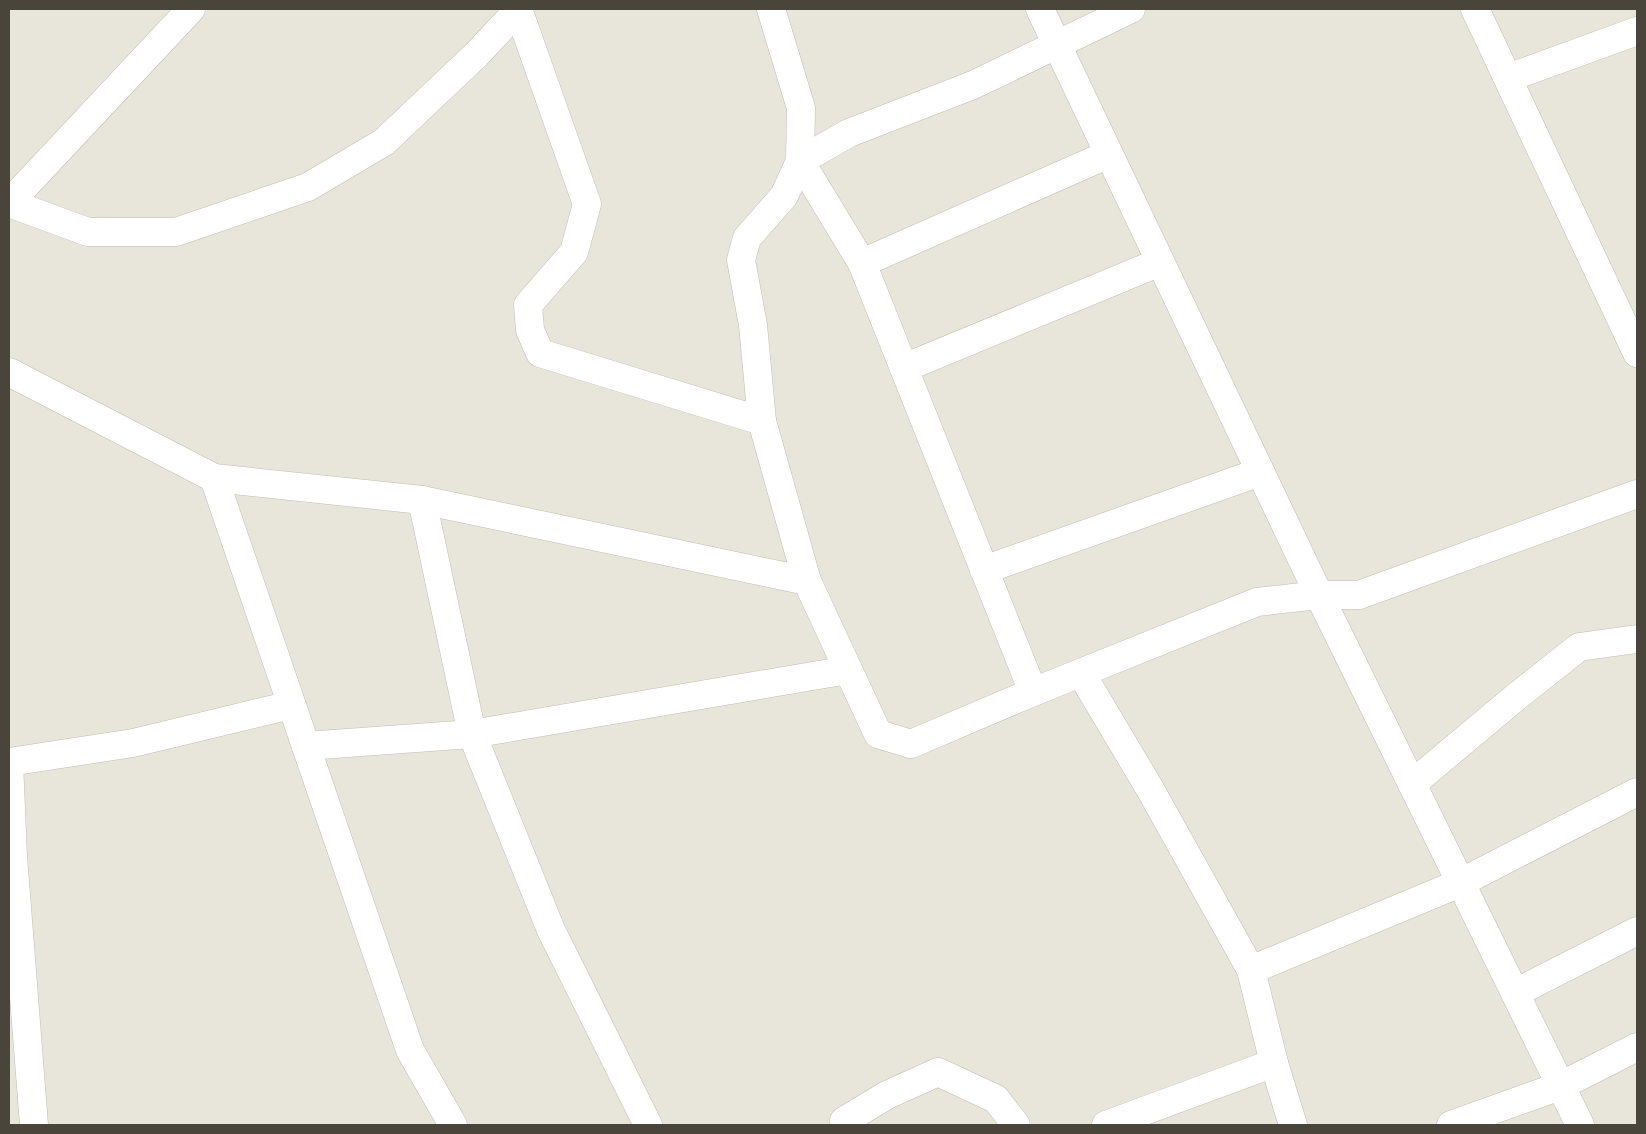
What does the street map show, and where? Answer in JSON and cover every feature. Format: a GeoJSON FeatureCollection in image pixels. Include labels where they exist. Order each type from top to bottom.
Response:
{"type":"FeatureCollection","features":[{"type":"Feature","properties":{"kind":"street"},"geometry":{"type":"LineString","coordinates":[[191,9],[9,203],[88,232],[176,232],[308,187],[384,142],[477,54],[518,9],[586,204],[574,252],[528,305],[530,330],[540,353],[762,421]]}},
{"type":"Feature","properties":{"kind":"street"},"geometry":{"type":"LineString","coordinates":[[771,9],[801,108],[800,161],[784,196],[747,238],[741,260],[753,325],[762,421],[807,581],[878,734],[911,744],[1033,692],[1257,602],[1319,595],[1359,595],[1637,494]]}},
{"type":"Feature","properties":{"kind":"street"},"geometry":{"type":"LineString","coordinates":[[1040,9],[1319,595],[1580,1125]]}},
{"type":"Feature","properties":{"kind":"street"},"geometry":{"type":"LineString","coordinates":[[800,161],[849,133],[973,85],[1131,9]]}},
{"type":"Feature","properties":{"kind":"street"},"geometry":{"type":"LineString","coordinates":[[1475,9],[1637,353]]}},
{"type":"Feature","properties":{"kind":"street"},"geometry":{"type":"LineString","coordinates":[[1508,78],[1637,31]]}},
{"type":"Feature","properties":{"kind":"street"},"geometry":{"type":"LineString","coordinates":[[862,263],[1109,154]]}},
{"type":"Feature","properties":{"kind":"street"},"geometry":{"type":"LineString","coordinates":[[800,161],[862,263],[1033,692]]}},
{"type":"Feature","properties":{"kind":"street"},"geometry":{"type":"LineString","coordinates":[[904,368],[1160,262]]}},
{"type":"Feature","properties":{"kind":"street"},"geometry":{"type":"LineString","coordinates":[[9,372],[214,478],[422,500],[807,581]]}},
{"type":"Feature","properties":{"kind":"street"},"geometry":{"type":"LineString","coordinates":[[984,570],[1260,472]]}},
{"type":"Feature","properties":{"kind":"street"},"geometry":{"type":"LineString","coordinates":[[214,478],[410,1050],[453,1125]]}},
{"type":"Feature","properties":{"kind":"street"},"geometry":{"type":"LineString","coordinates":[[422,500],[472,734],[551,930],[648,1125]]}},
{"type":"Feature","properties":{"kind":"street"},"geometry":{"type":"LineString","coordinates":[[1412,784],[1579,647],[1637,639]]}},
{"type":"Feature","properties":{"kind":"street"},"geometry":{"type":"LineString","coordinates":[[306,746],[472,734],[848,670]]}},
{"type":"Feature","properties":{"kind":"street"},"geometry":{"type":"LineString","coordinates":[[1081,673],[1150,789],[1250,970],[1274,1063],[1293,1125]]}},
{"type":"Feature","properties":{"kind":"street"},"geometry":{"type":"LineString","coordinates":[[34,1125],[17,989],[9,762],[133,742],[291,704]]}},
{"type":"Feature","properties":{"kind":"street"},"geometry":{"type":"LineString","coordinates":[[1250,970],[1460,882],[1637,792]]}},
{"type":"Feature","properties":{"kind":"street"},"geometry":{"type":"LineString","coordinates":[[1515,993],[1637,931]]}},
{"type":"Feature","properties":{"kind":"street"},"geometry":{"type":"LineString","coordinates":[[1451,1125],[1560,1086],[1637,1047]]}},
{"type":"Feature","properties":{"kind":"street"},"geometry":{"type":"LineString","coordinates":[[1106,1125],[1274,1063]]}},
{"type":"Feature","properties":{"kind":"street"},"geometry":{"type":"LineString","coordinates":[[844,1121],[887,1095],[938,1072],[996,1099],[1016,1125]]}},
{"type":"Feature","properties":{"kind":"shaded area"},"geometry":{"type":"Polygon","coordinates":[[[9,9],[1637,9],[1637,1125],[9,1125],[9,9]]]}}]}
